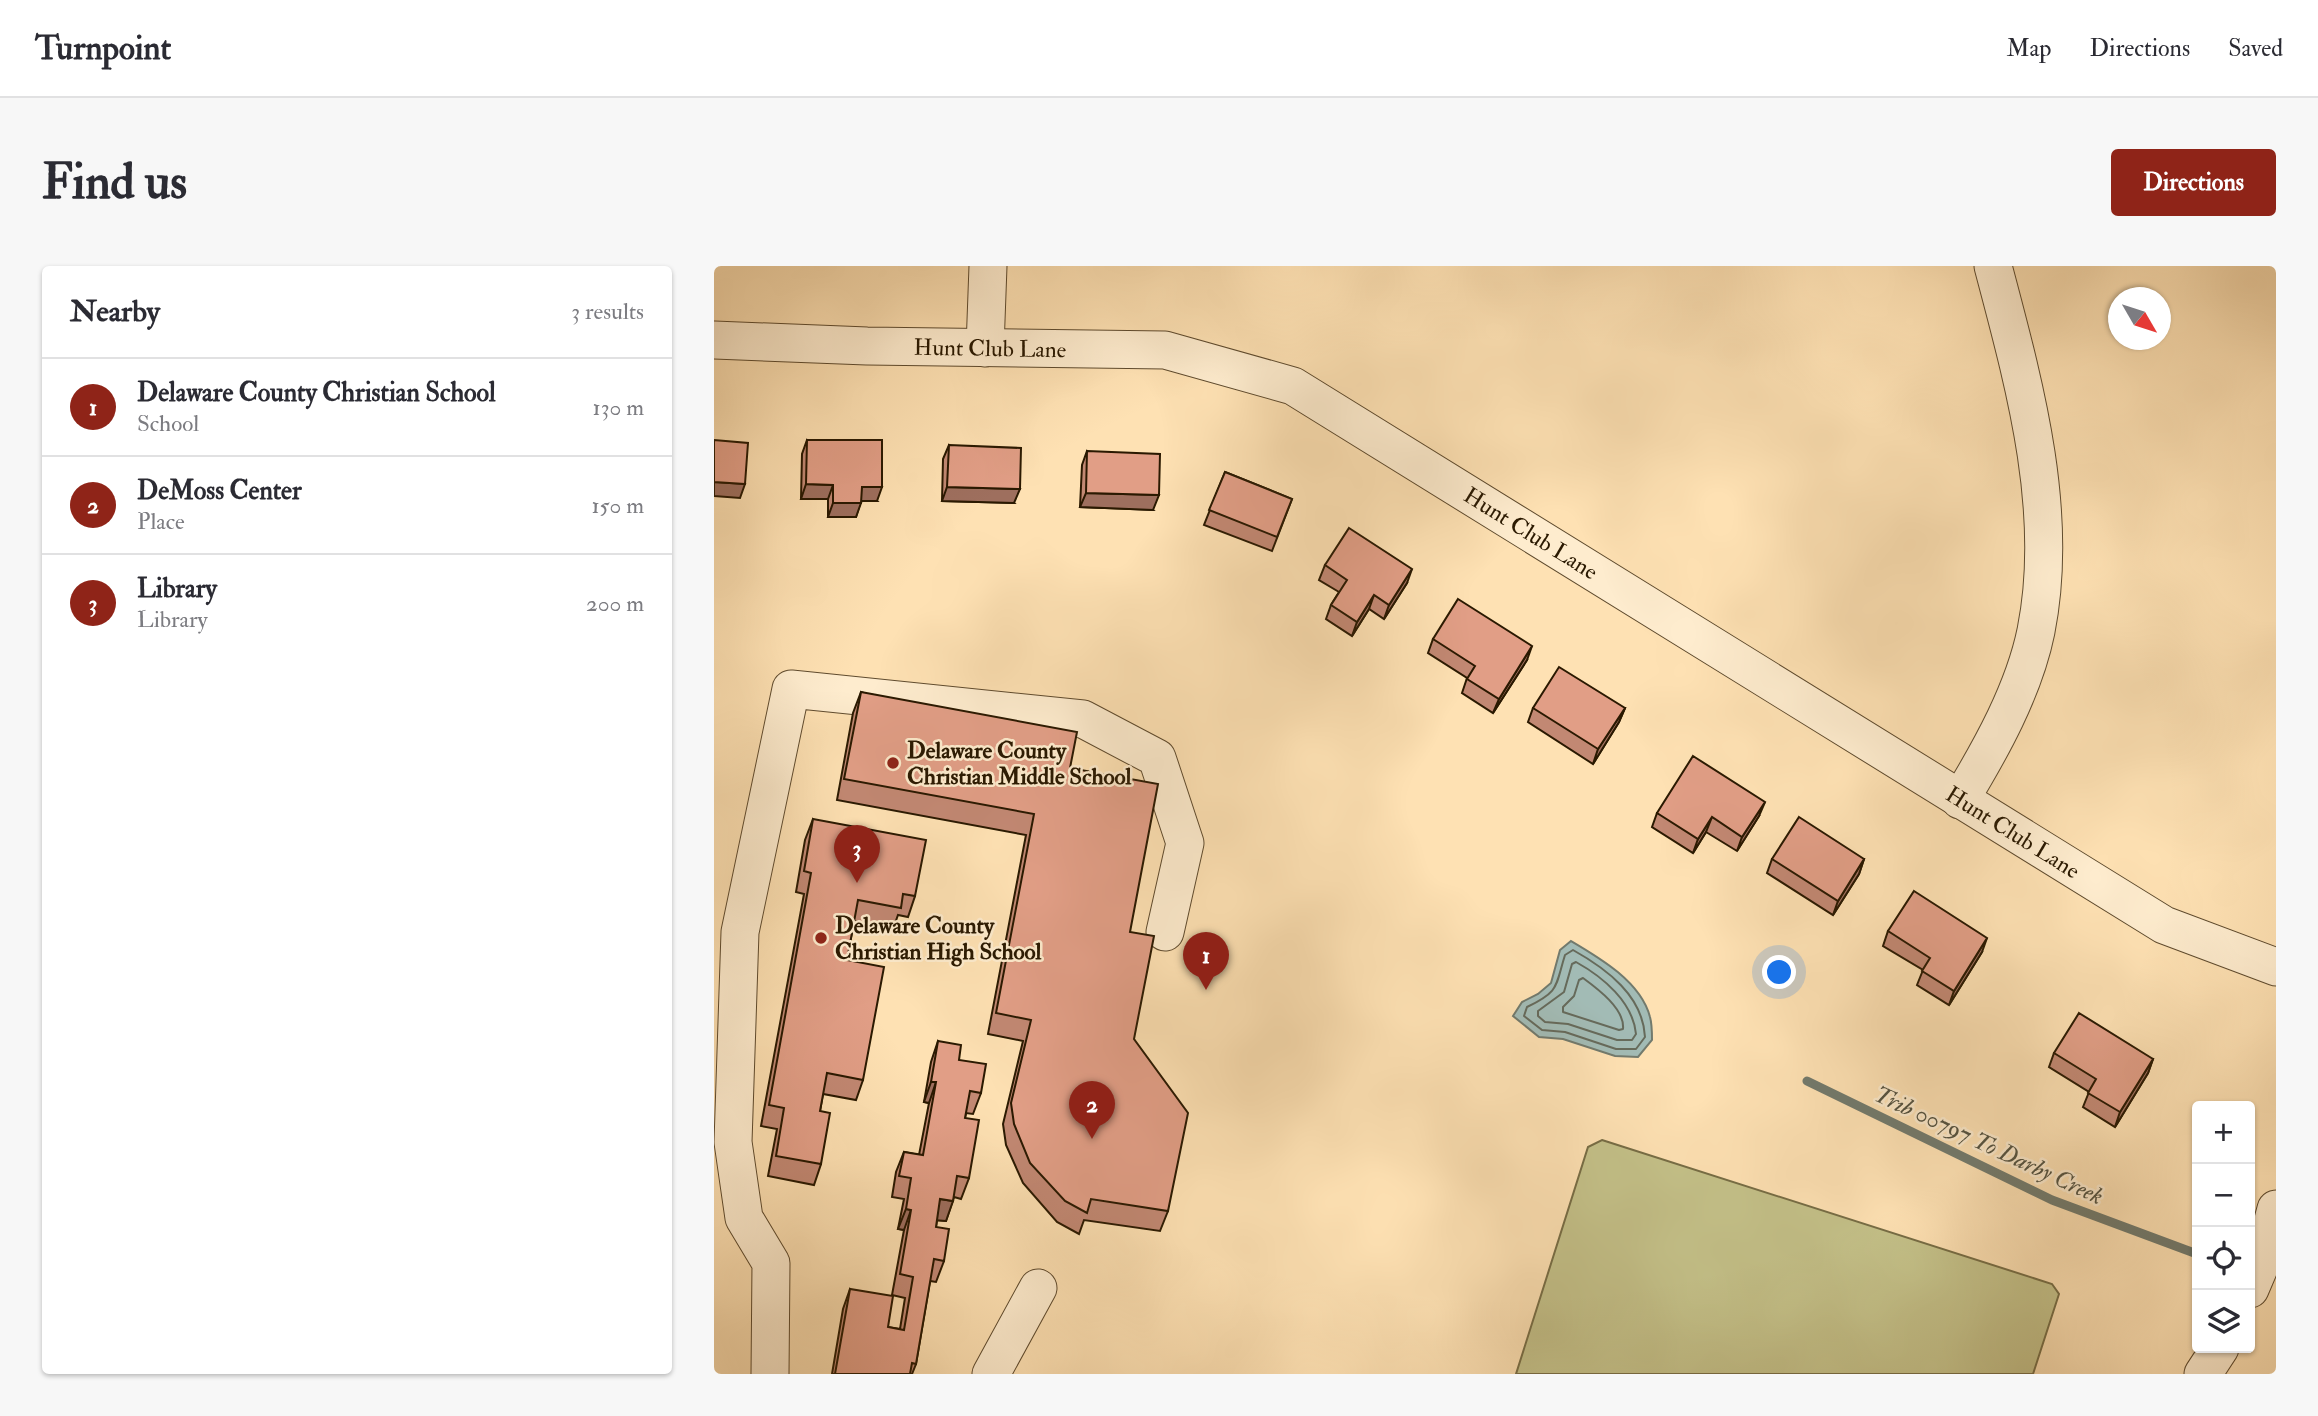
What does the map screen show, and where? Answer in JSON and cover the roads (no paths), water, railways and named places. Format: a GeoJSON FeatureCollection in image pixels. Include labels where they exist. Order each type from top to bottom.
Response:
{"type":"FeatureCollection","features":[{"type":"Feature","properties":{"kind":"street"},"geometry":{"type":"LineString","coordinates":[[985,348],[988,266]]}},
{"type":"Feature","properties":{"kind":"street"},"geometry":{"type":"LineString","coordinates":[[1960,800],[1994,744],[2018,686],[2035,633],[2044,570],[2042,497],[2018,358],[1993,266]]}},
{"type":"Feature","properties":{"kind":"street","name":"Hunt Club Lane"},"geometry":{"type":"LineString","coordinates":[[714,340],[867,346],[1165,350],[1293,386],[2164,925],[2276,967]]}},
{"type":"Feature","properties":{"kind":"street"},"geometry":{"type":"LineString","coordinates":[[770,1374],[771,1263],[744,1218],[733,1142],[740,932],[791,689],[1083,719],[1157,758],[1185,843],[1165,932]]}},
{"type":"Feature","properties":{"kind":"street"},"geometry":{"type":"LineString","coordinates":[[2255,1277],[2276,1209]]}},
{"type":"Feature","properties":{"kind":"street"},"geometry":{"type":"LineString","coordinates":[[990,1374],[1038,1288]]}},
{"type":"Feature","properties":{"kind":"street"},"geometry":{"type":"LineString","coordinates":[[2203,1374],[2217,1353]]}},
{"type":"Feature","properties":{"kind":"water"},"geometry":{"type":"Polygon","coordinates":[[[1571,941],[1618,972],[1645,1004],[1651,1020],[1652,1040],[1638,1057],[1615,1056],[1563,1039],[1539,1037],[1513,1016],[1522,1002],[1551,983],[1560,950],[1571,941]]]}},
{"type":"Feature","properties":{"kind":"waterway","name":"Trib 00797 To Darby Creek"},"geometry":{"type":"LineString","coordinates":[[1807,1081],[2052,1200],[2192,1252]]}},
{"type":"Feature","properties":{"kind":"place","name":"Delaware County Christian Middle School"},"geometry":{"type":"Point","coordinates":[893,763]}},
{"type":"Feature","properties":{"kind":"place","name":"Library"},"geometry":{"type":"Point","coordinates":[857,883]}},
{"type":"Feature","properties":{"kind":"place","name":"Delaware County Christian High School"},"geometry":{"type":"Point","coordinates":[821,938]}},
{"type":"Feature","properties":{"kind":"place","name":"Delaware County Christian School"},"geometry":{"type":"Point","coordinates":[1206,990]}},
{"type":"Feature","properties":{"kind":"place","name":"DeMoss Center"},"geometry":{"type":"Point","coordinates":[1092,1139]}}]}
